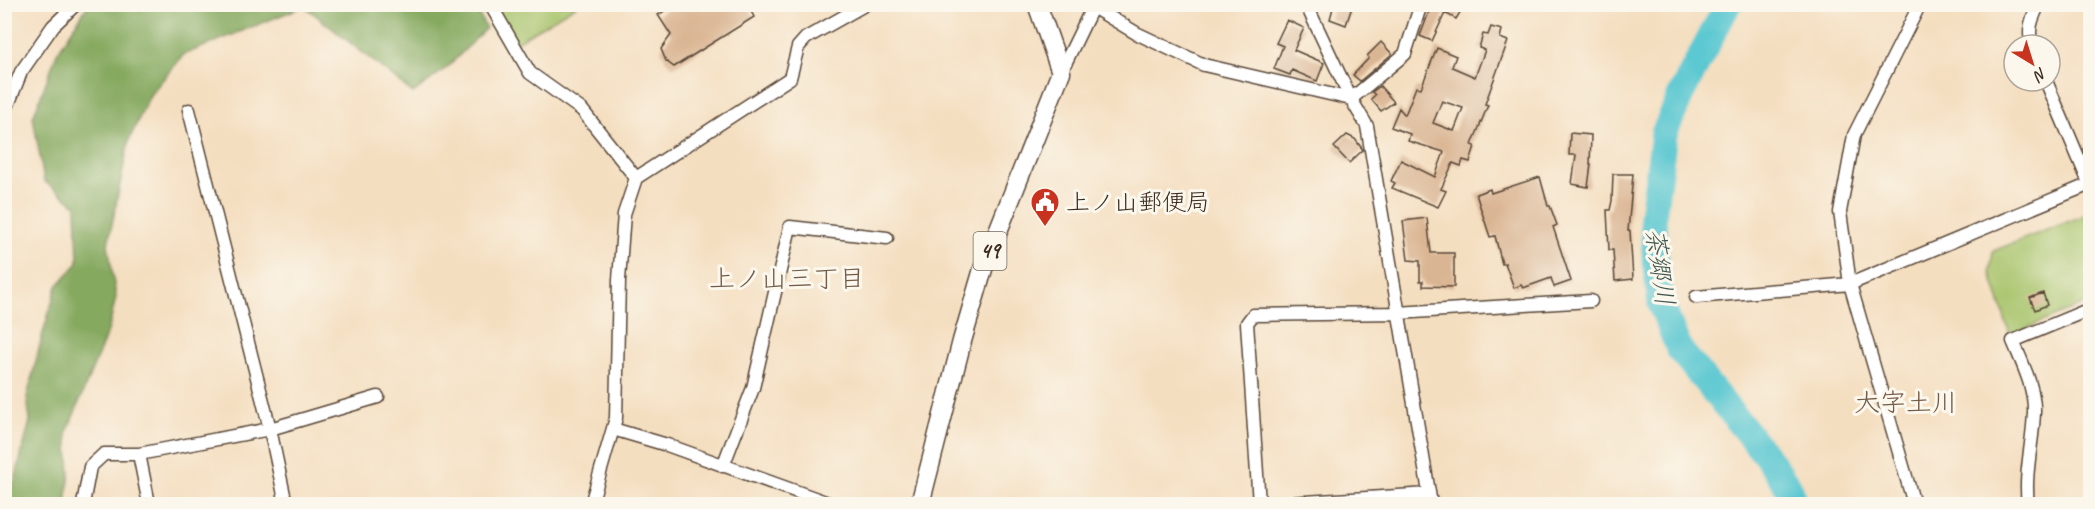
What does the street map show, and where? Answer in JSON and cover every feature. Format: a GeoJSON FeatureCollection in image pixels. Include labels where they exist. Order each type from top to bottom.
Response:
{"type":"FeatureCollection","features":[{"type":"Feature","properties":{"kind":"main road"},"geometry":{"type":"LineString","coordinates":[[1037,4],[1061,72]]}},
{"type":"Feature","properties":{"kind":"main road","name":"49"},"geometry":{"type":"LineString","coordinates":[[920,504],[983,269],[1061,72]]}},
{"type":"Feature","properties":{"kind":"street"},"geometry":{"type":"LineString","coordinates":[[4,115],[21,72],[52,26],[76,4]]}},
{"type":"Feature","properties":{"kind":"street"},"geometry":{"type":"LineString","coordinates":[[490,4],[530,73],[582,110],[636,178]]}},
{"type":"Feature","properties":{"kind":"street"},"geometry":{"type":"LineString","coordinates":[[591,504],[616,418],[619,280],[624,214],[636,178],[790,78],[798,47],[806,38],[866,4]]}},
{"type":"Feature","properties":{"kind":"street"},"geometry":{"type":"LineString","coordinates":[[1274,504],[1430,499],[1367,126],[1351,99],[1306,4]]}},
{"type":"Feature","properties":{"kind":"street"},"geometry":{"type":"LineString","coordinates":[[1351,99],[1405,54],[1421,4]]}},
{"type":"Feature","properties":{"kind":"street"},"geometry":{"type":"LineString","coordinates":[[1914,504],[1850,284],[1840,212],[1854,135],[1920,4]]}},
{"type":"Feature","properties":{"kind":"street"},"geometry":{"type":"LineString","coordinates":[[2030,33],[2032,18],[2039,4]]}},
{"type":"Feature","properties":{"kind":"street"},"geometry":{"type":"LineString","coordinates":[[1061,72],[1094,6],[1136,33],[1204,65],[1351,99]]}},
{"type":"Feature","properties":{"kind":"street"},"geometry":{"type":"LineString","coordinates":[[1696,297],[1850,284],[2090,184],[2051,93]]}},
{"type":"Feature","properties":{"kind":"street"},"geometry":{"type":"LineString","coordinates":[[189,110],[270,429],[286,504]]}},
{"type":"Feature","properties":{"kind":"street"},"geometry":{"type":"LineString","coordinates":[[723,466],[753,388],[790,227],[887,238]]}},
{"type":"Feature","properties":{"kind":"street"},"geometry":{"type":"LineString","coordinates":[[1259,504],[1247,323],[1253,315],[1398,313],[1591,301]]}},
{"type":"Feature","properties":{"kind":"street"},"geometry":{"type":"LineString","coordinates":[[2028,504],[2026,487],[2034,410],[2027,374],[2013,341],[2091,309]]}},
{"type":"Feature","properties":{"kind":"street"},"geometry":{"type":"LineString","coordinates":[[83,504],[90,467],[104,453],[139,454],[270,429],[378,397]]}},
{"type":"Feature","properties":{"kind":"street"},"geometry":{"type":"LineString","coordinates":[[613,429],[667,445],[831,504]]}},
{"type":"Feature","properties":{"kind":"street"},"geometry":{"type":"LineString","coordinates":[[139,454],[149,504]]}},
{"type":"Feature","properties":{"kind":"green space"},"geometry":{"type":"Polygon","coordinates":[[[88,5],[474,5],[486,28],[449,66],[413,93],[304,6],[183,55],[150,95],[129,140],[108,244],[116,297],[109,328],[67,432],[70,473],[66,504],[5,504],[15,480],[30,421],[27,397],[57,286],[78,263],[76,205],[44,181],[33,117],[57,53],[88,5]]]}},
{"type":"Feature","properties":{"kind":"green space"},"geometry":{"type":"Polygon","coordinates":[[[493,5],[577,5],[513,44],[493,5]]]}},
{"type":"Feature","properties":{"kind":"green space"},"geometry":{"type":"Polygon","coordinates":[[[2090,213],[2090,302],[2010,335],[1990,271],[1993,251],[2090,213]]]}},
{"type":"Feature","properties":{"kind":"building"},"geometry":{"type":"Polygon","coordinates":[[[675,4],[747,4],[754,17],[674,67],[666,61],[661,49],[671,35],[658,15],[675,4]]]}},
{"type":"Feature","properties":{"kind":"building"},"geometry":{"type":"Polygon","coordinates":[[[1334,4],[1353,4],[1346,25],[1330,19],[1334,4]]]}},
{"type":"Feature","properties":{"kind":"building"},"geometry":{"type":"Polygon","coordinates":[[[1432,4],[1465,4],[1456,19],[1445,13],[1432,41],[1420,36],[1432,4]]]}},
{"type":"Feature","properties":{"kind":"building"},"geometry":{"type":"Polygon","coordinates":[[[1287,20],[1304,28],[1294,50],[1324,63],[1317,81],[1292,70],[1290,75],[1274,69],[1283,46],[1276,43],[1287,20]]]}},
{"type":"Feature","properties":{"kind":"building"},"geometry":{"type":"Polygon","coordinates":[[[1491,27],[1502,30],[1500,38],[1508,41],[1485,104],[1488,105],[1472,145],[1475,146],[1470,162],[1463,160],[1461,166],[1453,163],[1441,189],[1446,191],[1438,207],[1392,188],[1395,183],[1391,181],[1401,160],[1435,177],[1444,152],[1408,141],[1410,134],[1391,127],[1399,108],[1405,115],[1416,87],[1421,88],[1437,48],[1456,56],[1452,67],[1475,77],[1485,50],[1479,48],[1483,34],[1488,35],[1491,27]],[[1442,101],[1433,123],[1454,131],[1463,108],[1442,101]]]}},
{"type":"Feature","properties":{"kind":"building"},"geometry":{"type":"Polygon","coordinates":[[[1381,42],[1392,54],[1360,81],[1353,75],[1381,42]]]}},
{"type":"Feature","properties":{"kind":"building"},"geometry":{"type":"Polygon","coordinates":[[[1380,86],[1394,102],[1381,111],[1371,99],[1375,95],[1372,92],[1380,86]]]}},
{"type":"Feature","properties":{"kind":"building"},"geometry":{"type":"Polygon","coordinates":[[[1570,133],[1591,135],[1588,187],[1572,184],[1576,155],[1569,155],[1570,133]]]}},
{"type":"Feature","properties":{"kind":"building"},"geometry":{"type":"Polygon","coordinates":[[[1347,135],[1355,139],[1363,150],[1349,163],[1334,147],[1347,135]]]}},
{"type":"Feature","properties":{"kind":"building"},"geometry":{"type":"Polygon","coordinates":[[[1613,174],[1633,174],[1628,231],[1630,231],[1633,279],[1615,281],[1613,250],[1609,250],[1607,210],[1610,210],[1612,201],[1613,174]]]}},
{"type":"Feature","properties":{"kind":"building"},"geometry":{"type":"Polygon","coordinates":[[[1540,177],[1548,206],[1550,206],[1557,225],[1553,227],[1571,281],[1554,287],[1551,278],[1523,288],[1521,285],[1514,288],[1505,263],[1502,264],[1495,236],[1490,237],[1476,194],[1490,189],[1491,193],[1540,177]]]}},
{"type":"Feature","properties":{"kind":"building"},"geometry":{"type":"Polygon","coordinates":[[[1427,218],[1431,253],[1454,253],[1454,287],[1423,286],[1423,281],[1420,281],[1420,261],[1408,260],[1403,221],[1427,218]]]}},
{"type":"Feature","properties":{"kind":"building"},"geometry":{"type":"Polygon","coordinates":[[[2043,293],[2047,305],[2035,310],[2030,298],[2043,293]]]}},
{"type":"Feature","properties":{"kind":"waterway","name":"茶郷川"},"geometry":{"type":"LineString","coordinates":[[1728,4],[1683,90],[1664,134],[1653,216],[1661,304],[1679,349],[1768,458],[1790,490],[1794,504]]}},
{"type":"Feature","properties":{"kind":"place","name":"上ノ山郵便局"},"geometry":{"type":"Point","coordinates":[1045,228]}},
{"type":"Feature","properties":{"kind":"district","name":"上ノ山三丁目"},"geometry":{"type":"Point","coordinates":[787,278]}},
{"type":"Feature","properties":{"kind":"district","name":"大字土川"},"geometry":{"type":"Point","coordinates":[1906,402]}}]}
